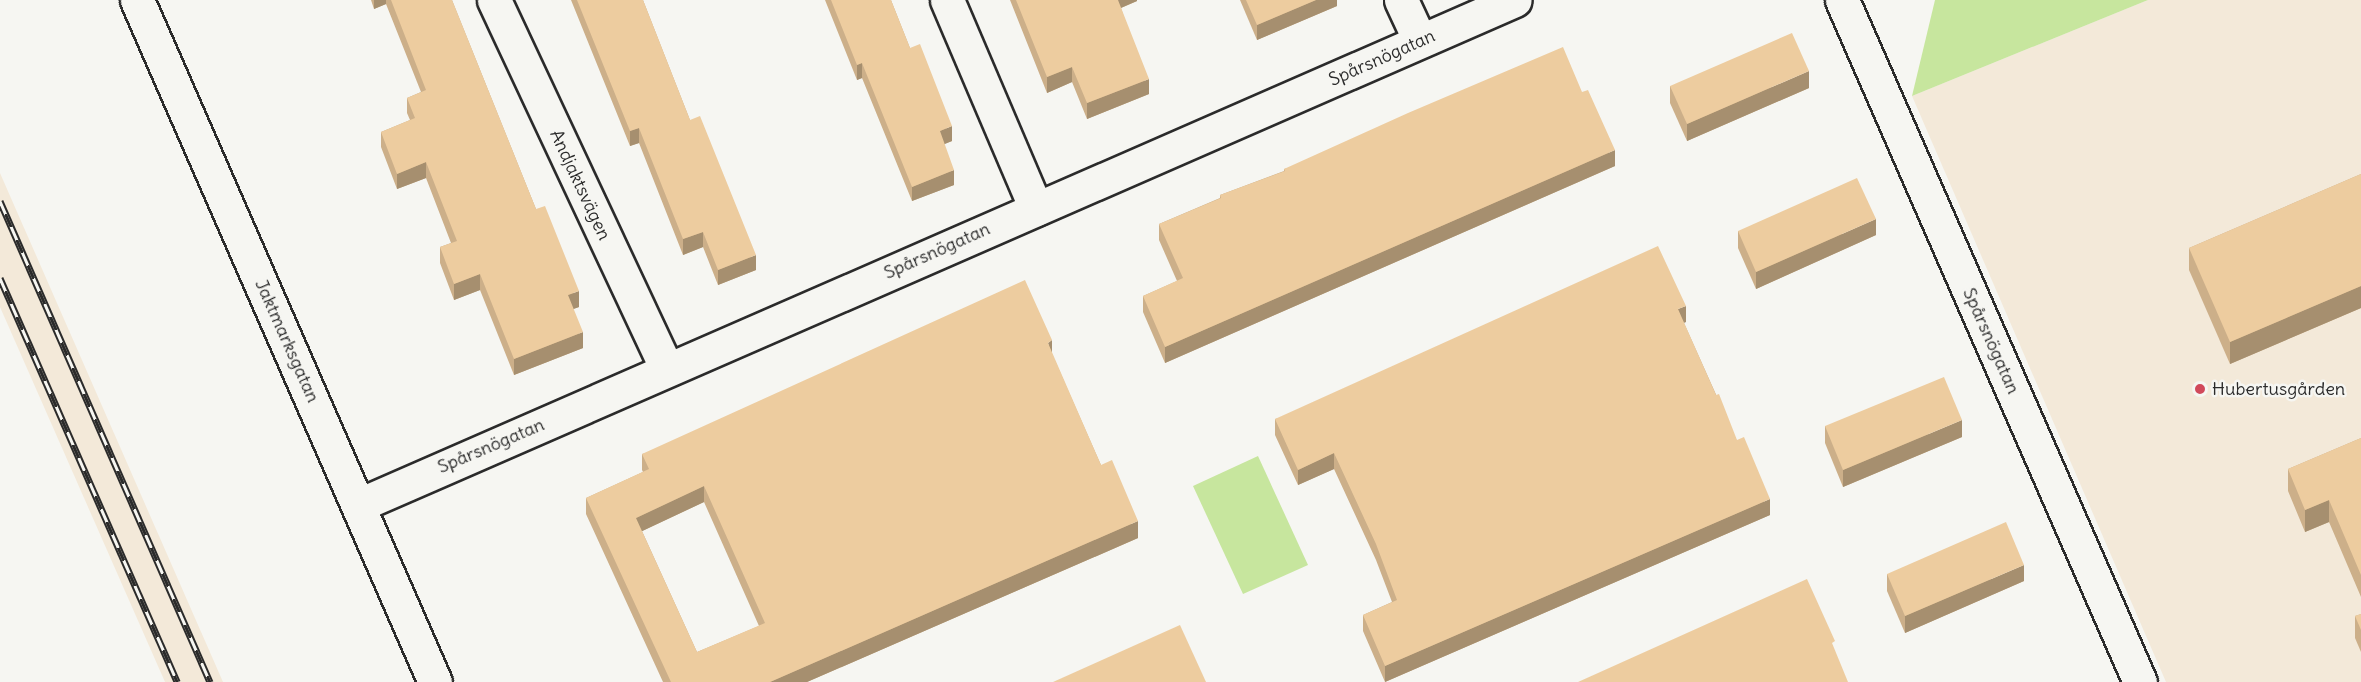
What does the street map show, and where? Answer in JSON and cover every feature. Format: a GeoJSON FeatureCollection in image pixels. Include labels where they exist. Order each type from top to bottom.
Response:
{"type":"FeatureCollection","features":[{"type":"Feature","properties":{"kind":"street","name":"Jaktmarksgatan"},"geometry":{"type":"LineString","coordinates":[[137,0],[435,682]]}},
{"type":"Feature","properties":{"kind":"street","name":"Andjaktsvägen"},"geometry":{"type":"LineString","coordinates":[[494,0],[667,370]]}},
{"type":"Feature","properties":{"kind":"street"},"geometry":{"type":"LineString","coordinates":[[946,0],[1036,209]]}},
{"type":"Feature","properties":{"kind":"street"},"geometry":{"type":"LineString","coordinates":[[1401,0],[1420,41]]}},
{"type":"Feature","properties":{"kind":"street","name":"Spårsnögatan"},"geometry":{"type":"LineString","coordinates":[[359,505],[1515,0]]}},
{"type":"Feature","properties":{"kind":"street","name":"Spårsnögatan"},"geometry":{"type":"LineString","coordinates":[[1842,0],[2140,682]]}},
{"type":"Feature","properties":{"kind":"shaded area","name":"Hubertusgården"},"geometry":{"type":"Polygon","coordinates":[[[2148,0],[2361,0],[2361,682],[2166,682],[1912,96],[2148,0]]]}},
{"type":"Feature","properties":{"kind":"shaded area"},"geometry":{"type":"Polygon","coordinates":[[[0,173],[223,682],[165,682],[0,307],[0,173]]]}},
{"type":"Feature","properties":{"kind":"green space"},"geometry":{"type":"Polygon","coordinates":[[[1935,0],[2148,0],[1912,96],[1935,0]]]}},
{"type":"Feature","properties":{"kind":"green space"},"geometry":{"type":"Polygon","coordinates":[[[1258,456],[1308,565],[1243,594],[1193,486],[1258,456]]]}},
{"type":"Feature","properties":{"kind":"building"},"geometry":{"type":"Polygon","coordinates":[[[391,0],[452,0],[536,209],[545,206],[579,291],[568,295],[583,332],[514,359],[480,274],[454,284],[440,247],[457,241],[426,162],[397,174],[381,132],[415,118],[407,98],[426,90],[391,0]]]}},
{"type":"Feature","properties":{"kind":"building"},"geometry":{"type":"Polygon","coordinates":[[[577,0],[643,0],[690,120],[700,116],[756,255],[718,270],[703,232],[683,239],[639,128],[630,131],[577,0]]]}},
{"type":"Feature","properties":{"kind":"building"},"geometry":{"type":"Polygon","coordinates":[[[831,0],[891,0],[910,48],[920,44],[952,126],[940,131],[954,170],[912,187],[862,63],[857,65],[831,0]]]}},
{"type":"Feature","properties":{"kind":"building"},"geometry":{"type":"Polygon","coordinates":[[[1016,0],[1118,0],[1149,79],[1087,103],[1072,67],[1047,77],[1016,0]]]}},
{"type":"Feature","properties":{"kind":"building"},"geometry":{"type":"Polygon","coordinates":[[[1246,0],[1316,0],[1257,25],[1246,0]]]}},
{"type":"Feature","properties":{"kind":"building"},"geometry":{"type":"Polygon","coordinates":[[[1792,33],[1809,71],[1687,124],[1670,86],[1792,33]]]}},
{"type":"Feature","properties":{"kind":"building"},"geometry":{"type":"Polygon","coordinates":[[[1563,47],[1582,92],[1588,90],[1615,150],[1165,347],[1143,296],[1183,278],[1159,224],[1221,198],[1220,195],[1285,171],[1284,169],[1408,113],[1563,47]]]}},
{"type":"Feature","properties":{"kind":"building"},"geometry":{"type":"Polygon","coordinates":[[[2361,174],[2361,286],[2230,342],[2189,248],[2361,174]]]}},
{"type":"Feature","properties":{"kind":"building"},"geometry":{"type":"Polygon","coordinates":[[[1857,178],[1876,219],[1756,272],[1738,231],[1857,178]]]}},
{"type":"Feature","properties":{"kind":"building"},"geometry":{"type":"Polygon","coordinates":[[[1658,246],[1686,306],[1678,309],[1716,395],[1719,394],[1737,440],[1744,437],[1770,499],[1385,666],[1363,615],[1397,600],[1376,544],[1334,453],[1298,470],[1275,419],[1658,246]]]}},
{"type":"Feature","properties":{"kind":"building"},"geometry":{"type":"Polygon","coordinates":[[[1025,280],[1052,340],[1048,343],[1101,465],[1112,460],[1138,521],[770,682],[671,682],[586,498],[649,469],[642,454],[1025,280]],[[704,486],[636,518],[697,652],[765,623],[704,486]]]}},
{"type":"Feature","properties":{"kind":"building"},"geometry":{"type":"Polygon","coordinates":[[[1944,377],[1962,420],[1843,470],[1825,426],[1944,377]]]}},
{"type":"Feature","properties":{"kind":"building"},"geometry":{"type":"Polygon","coordinates":[[[2361,438],[2361,575],[2329,500],[2305,510],[2288,469],[2361,438]]]}},
{"type":"Feature","properties":{"kind":"building"},"geometry":{"type":"Polygon","coordinates":[[[2006,522],[2024,565],[1905,616],[1887,574],[2006,522]]]}},
{"type":"Feature","properties":{"kind":"building"},"geometry":{"type":"Polygon","coordinates":[[[1807,579],[1835,641],[1832,643],[1848,682],[1578,682],[1807,579]]]}},
{"type":"Feature","properties":{"kind":"building"},"geometry":{"type":"Polygon","coordinates":[[[2361,614],[2361,630],[2355,616],[2361,614]]]}},
{"type":"Feature","properties":{"kind":"building"},"geometry":{"type":"Polygon","coordinates":[[[1180,625],[1206,682],[1053,682],[1180,625]]]}},
{"type":"Feature","properties":{"kind":"railway"},"geometry":{"type":"LineString","coordinates":[[0,201],[210,682]]}},
{"type":"Feature","properties":{"kind":"railway"},"geometry":{"type":"LineString","coordinates":[[0,278],[177,682]]}},
{"type":"Feature","properties":{"kind":"place","name":"Hubertusgården"},"geometry":{"type":"Point","coordinates":[2200,389]}}]}
